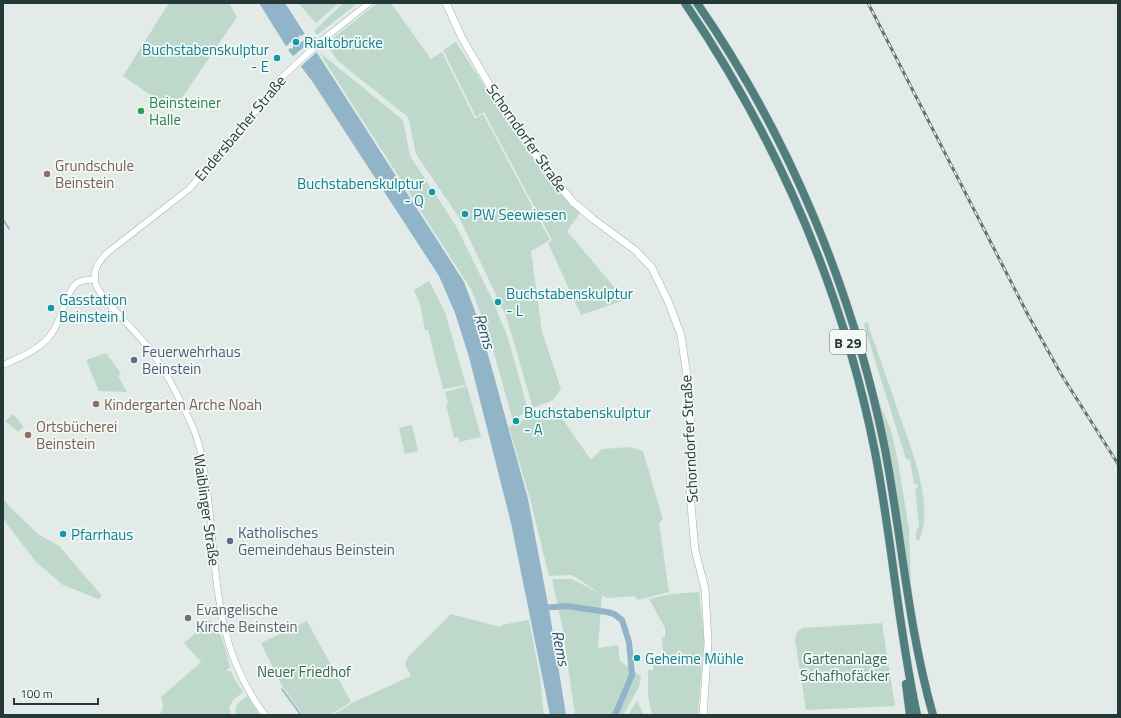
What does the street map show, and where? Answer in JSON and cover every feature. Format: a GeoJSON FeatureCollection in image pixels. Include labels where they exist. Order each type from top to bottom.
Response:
{"type":"FeatureCollection","features":[{"type":"Feature","properties":{"kind":"highway","name":"B 29"},"geometry":{"type":"LineString","coordinates":[[685,3],[719,55],[761,128],[805,222],[833,296],[857,374],[875,452],[917,715]]}},
{"type":"Feature","properties":{"kind":"highway","name":"B 29"},"geometry":{"type":"LineString","coordinates":[[697,3],[748,84],[791,166],[822,237],[847,306],[867,372],[885,449],[913,628],[928,700],[933,715]]}},
{"type":"Feature","properties":{"kind":"highway"},"geometry":{"type":"LineString","coordinates":[[909,671],[906,685],[910,715]]}},
{"type":"Feature","properties":{"kind":"main road","name":"Schorndorfer Straße"},"geometry":{"type":"LineString","coordinates":[[446,3],[470,52],[493,91],[541,162],[573,202],[635,250],[652,268],[668,301],[678,328],[688,390],[692,447],[690,494],[695,550],[705,589],[708,642],[703,715]]}},
{"type":"Feature","properties":{"kind":"street","name":"Endersbacher Straße"},"geometry":{"type":"LineString","coordinates":[[95,279],[96,268],[101,259],[116,245],[189,189],[235,138],[280,79],[293,65],[369,3]]}},
{"type":"Feature","properties":{"kind":"street"},"geometry":{"type":"LineString","coordinates":[[3,365],[24,356],[45,342],[59,323],[73,287],[80,282],[95,279]]}},
{"type":"Feature","properties":{"kind":"street","name":"Waiblinger Straße"},"geometry":{"type":"LineString","coordinates":[[95,279],[98,289],[105,299],[147,345],[164,370],[192,426],[206,484],[223,625],[240,676],[248,692],[265,715]]}},
{"type":"Feature","properties":{"kind":"green space"},"geometry":{"type":"Polygon","coordinates":[[[169,3],[229,3],[237,17],[173,111],[123,76],[169,3]]]}},
{"type":"Feature","properties":{"kind":"green space"},"geometry":{"type":"Polygon","coordinates":[[[298,3],[339,3],[316,23],[298,3]]]}},
{"type":"Feature","properties":{"kind":"green space"},"geometry":{"type":"Polygon","coordinates":[[[343,3],[358,3],[317,35],[314,31],[343,3]]]}},
{"type":"Feature","properties":{"kind":"green space"},"geometry":{"type":"Polygon","coordinates":[[[377,3],[391,3],[431,59],[442,52],[475,119],[483,114],[550,240],[531,251],[542,332],[561,389],[553,400],[533,408],[506,316],[460,219],[416,154],[408,117],[338,61],[326,44],[377,3]]]}},
{"type":"Feature","properties":{"kind":"green space"},"geometry":{"type":"Polygon","coordinates":[[[456,42],[497,105],[580,213],[567,231],[625,300],[581,315],[548,243],[552,240],[484,112],[476,117],[443,50],[456,42]]]}},
{"type":"Feature","properties":{"kind":"green space"},"geometry":{"type":"Polygon","coordinates":[[[319,52],[403,120],[410,156],[456,226],[494,303],[508,338],[528,410],[513,421],[490,339],[472,291],[319,52]]]}},
{"type":"Feature","properties":{"kind":"green space"},"geometry":{"type":"Polygon","coordinates":[[[429,281],[445,312],[466,385],[443,389],[428,330],[425,330],[420,304],[414,290],[429,281]]]}},
{"type":"Feature","properties":{"kind":"green space"},"geometry":{"type":"Polygon","coordinates":[[[866,322],[868,324],[907,436],[918,472],[924,508],[923,525],[919,540],[916,540],[916,530],[919,527],[915,488],[918,488],[917,484],[914,484],[910,460],[906,459],[864,325],[866,322]]]}},
{"type":"Feature","properties":{"kind":"green space"},"geometry":{"type":"Polygon","coordinates":[[[106,353],[121,374],[118,376],[127,392],[99,391],[86,360],[106,353]]]}},
{"type":"Feature","properties":{"kind":"green space"},"geometry":{"type":"Polygon","coordinates":[[[467,386],[481,437],[459,442],[458,437],[454,438],[446,404],[448,403],[445,392],[467,386]]]}},
{"type":"Feature","properties":{"kind":"green space"},"geometry":{"type":"Polygon","coordinates":[[[876,394],[892,433],[898,462],[909,529],[911,585],[876,394]]]}},
{"type":"Feature","properties":{"kind":"green space"},"geometry":{"type":"Polygon","coordinates":[[[554,407],[591,460],[602,449],[630,447],[643,451],[663,520],[659,523],[669,592],[638,600],[635,596],[607,598],[602,595],[598,648],[618,645],[620,661],[641,676],[639,687],[623,715],[575,715],[563,630],[552,579],[572,579],[601,594],[572,575],[549,576],[530,499],[509,427],[535,414],[554,407]]]}},
{"type":"Feature","properties":{"kind":"green space"},"geometry":{"type":"Polygon","coordinates":[[[13,414],[24,427],[18,432],[5,421],[13,414]]]}},
{"type":"Feature","properties":{"kind":"green space"},"geometry":{"type":"Polygon","coordinates":[[[412,425],[418,451],[405,454],[399,428],[412,425]]]}},
{"type":"Feature","properties":{"kind":"green space"},"geometry":{"type":"Polygon","coordinates":[[[3,498],[10,507],[38,534],[59,546],[102,596],[98,599],[63,585],[36,562],[3,519],[3,498]]]}},
{"type":"Feature","properties":{"kind":"green space"},"geometry":{"type":"Polygon","coordinates":[[[699,592],[704,637],[698,715],[652,715],[648,695],[648,670],[653,670],[653,662],[663,662],[662,637],[665,637],[665,628],[649,599],[671,594],[699,592]]]}},
{"type":"Feature","properties":{"kind":"green space"},"geometry":{"type":"Polygon","coordinates":[[[451,614],[500,627],[501,625],[529,620],[540,677],[544,715],[333,715],[354,702],[411,676],[405,664],[409,656],[451,614]]]}},
{"type":"Feature","properties":{"kind":"green space"},"geometry":{"type":"Polygon","coordinates":[[[210,620],[218,630],[225,648],[230,667],[226,671],[231,671],[243,692],[233,700],[229,708],[231,715],[160,715],[163,707],[161,697],[201,662],[204,665],[184,643],[210,620]]]}},
{"type":"Feature","properties":{"kind":"green space","name":"Neuer Friedhof"},"geometry":{"type":"Polygon","coordinates":[[[307,621],[351,702],[330,715],[303,715],[281,684],[261,643],[307,621]]]}},
{"type":"Feature","properties":{"kind":"green space","name":"Gartenanlage Schafhofäcker"},"geometry":{"type":"Polygon","coordinates":[[[882,623],[895,706],[806,710],[795,639],[797,632],[803,628],[882,623]]]}},
{"type":"Feature","properties":{"kind":"green space"},"geometry":{"type":"Polygon","coordinates":[[[247,696],[260,715],[236,715],[238,704],[247,696]]]}},
{"type":"Feature","properties":{"kind":"green space"},"geometry":{"type":"Polygon","coordinates":[[[637,701],[644,715],[628,715],[637,701]]]}},
{"type":"Feature","properties":{"kind":"water"},"geometry":{"type":"Polygon","coordinates":[[[259,3],[285,3],[464,282],[479,322],[528,499],[550,615],[566,715],[550,715],[511,523],[469,357],[455,313],[439,276],[312,81],[289,51],[259,3]]]}},
{"type":"Feature","properties":{"kind":"pier","name":"Rialtobrücke"},"geometry":{"type":"Polygon","coordinates":[[[307,32],[309,36],[303,40],[303,42],[301,41],[293,46],[293,49],[291,48],[286,51],[284,48],[289,44],[289,42],[291,43],[299,38],[299,35],[301,36],[307,32]]]}},
{"type":"Feature","properties":{"kind":"pier"},"geometry":{"type":"Polygon","coordinates":[[[312,40],[319,50],[299,68],[291,58],[312,40]]]}},
{"type":"Feature","properties":{"kind":"waterway"},"geometry":{"type":"LineString","coordinates":[[3,219],[9,229]]}},
{"type":"Feature","properties":{"kind":"waterway"},"geometry":{"type":"LineString","coordinates":[[542,608],[567,606],[607,612],[614,614],[622,620],[629,642],[632,675],[615,715]]}},
{"type":"Feature","properties":{"kind":"waterway"},"geometry":{"type":"LineString","coordinates":[[282,689],[301,715]]}},
{"type":"Feature","properties":{"kind":"railway"},"geometry":{"type":"LineString","coordinates":[[868,3],[1028,315],[1061,374],[1118,464]]}},
{"type":"Feature","properties":{"kind":"place","name":"Rialtobrücke"},"geometry":{"type":"Point","coordinates":[296,42]}},
{"type":"Feature","properties":{"kind":"place","name":"Buchstabenskulptur - E"},"geometry":{"type":"Point","coordinates":[277,58]}},
{"type":"Feature","properties":{"kind":"place","name":"Beinsteiner Halle"},"geometry":{"type":"Point","coordinates":[141,111]}},
{"type":"Feature","properties":{"kind":"place","name":"Grundschule Beinstein"},"geometry":{"type":"Point","coordinates":[47,174]}},
{"type":"Feature","properties":{"kind":"place","name":"Buchstabenskulptur - Q"},"geometry":{"type":"Point","coordinates":[432,192]}},
{"type":"Feature","properties":{"kind":"place","name":"PW Seewiesen"},"geometry":{"type":"Point","coordinates":[465,214]}},
{"type":"Feature","properties":{"kind":"place","name":"Buchstabenskulptur - L"},"geometry":{"type":"Point","coordinates":[498,302]}},
{"type":"Feature","properties":{"kind":"place","name":"Gasstation Beinstein I"},"geometry":{"type":"Point","coordinates":[51,308]}},
{"type":"Feature","properties":{"kind":"place","name":"Feuerwehrhaus Beinstein"},"geometry":{"type":"Point","coordinates":[134,360]}},
{"type":"Feature","properties":{"kind":"place","name":"Kindergarten Arche Noah"},"geometry":{"type":"Point","coordinates":[96,404]}},
{"type":"Feature","properties":{"kind":"place","name":"Buchstabenskulptur - A"},"geometry":{"type":"Point","coordinates":[516,421]}},
{"type":"Feature","properties":{"kind":"place","name":"Ortsbücherei Beinstein"},"geometry":{"type":"Point","coordinates":[28,435]}},
{"type":"Feature","properties":{"kind":"place","name":"Pfarrhaus"},"geometry":{"type":"Point","coordinates":[63,534]}},
{"type":"Feature","properties":{"kind":"place","name":"Katholisches Gemeindehaus Beinstein"},"geometry":{"type":"Point","coordinates":[230,541]}},
{"type":"Feature","properties":{"kind":"place","name":"Evangelische Kirche Beinstein"},"geometry":{"type":"Point","coordinates":[188,618]}},
{"type":"Feature","properties":{"kind":"place","name":"Geheime Mühle"},"geometry":{"type":"Point","coordinates":[637,658]}},
{"type":"Feature","properties":{"kind":"water label","name":"Rems"},"geometry":{"type":"Point","coordinates":[485,331]}},
{"type":"Feature","properties":{"kind":"water label","name":"Rems"},"geometry":{"type":"Point","coordinates":[561,648]}}]}
